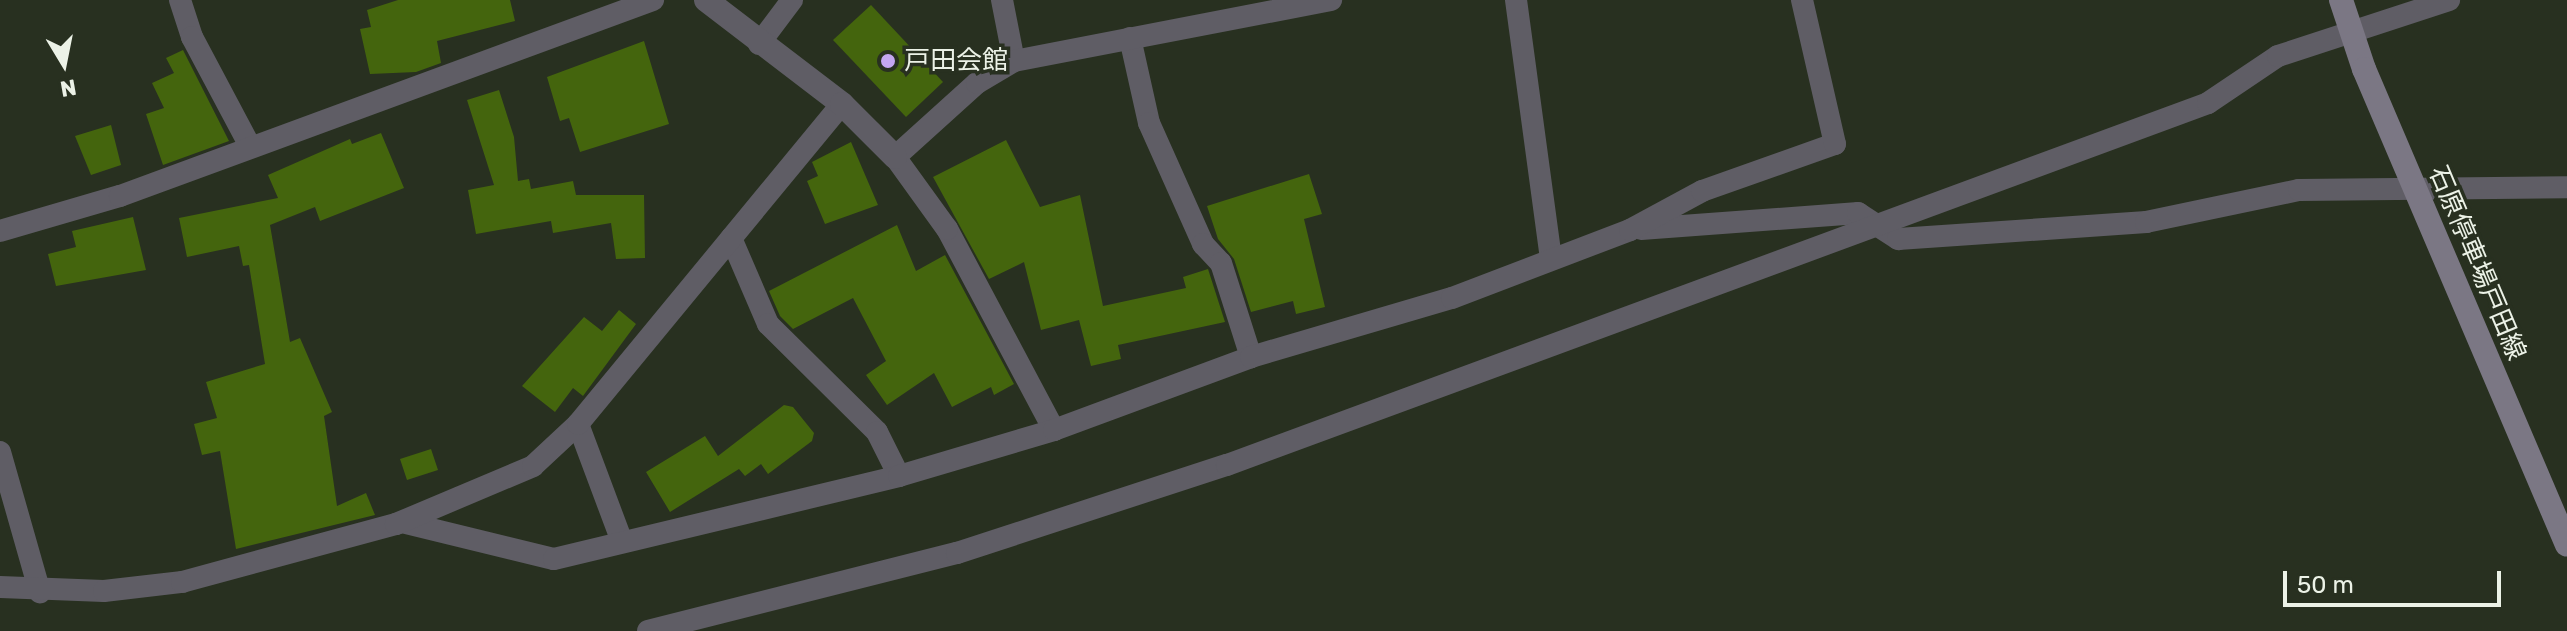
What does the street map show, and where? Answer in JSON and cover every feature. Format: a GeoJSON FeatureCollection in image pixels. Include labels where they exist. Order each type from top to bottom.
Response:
{"type":"FeatureCollection","features":[{"type":"Feature","properties":{"kind":"main road","name":"石原停車場戸田線"},"geometry":{"type":"LineString","coordinates":[[2341,0],[2364,69],[2567,545]]}},
{"type":"Feature","properties":{"kind":"street"},"geometry":{"type":"LineString","coordinates":[[180,0],[192,37],[250,146]]}},
{"type":"Feature","properties":{"kind":"street"},"geometry":{"type":"LineString","coordinates":[[0,231],[120,196],[653,0]]}},
{"type":"Feature","properties":{"kind":"street"},"geometry":{"type":"LineString","coordinates":[[706,0],[759,44],[842,104],[895,157],[947,229],[1054,430]]}},
{"type":"Feature","properties":{"kind":"street"},"geometry":{"type":"LineString","coordinates":[[759,44],[792,0]]}},
{"type":"Feature","properties":{"kind":"street"},"geometry":{"type":"LineString","coordinates":[[1002,0],[1014,61]]}},
{"type":"Feature","properties":{"kind":"street"},"geometry":{"type":"LineString","coordinates":[[895,157],[977,83],[1014,61],[1130,38],[1222,9],[1331,0]]}},
{"type":"Feature","properties":{"kind":"street"},"geometry":{"type":"LineString","coordinates":[[1516,0],[1551,258]]}},
{"type":"Feature","properties":{"kind":"street"},"geometry":{"type":"LineString","coordinates":[[402,522],[554,559],[621,539],[899,476],[1054,430],[1251,357],[1452,298],[1630,230],[1702,191],[1835,144],[1802,0]]}},
{"type":"Feature","properties":{"kind":"street"},"geometry":{"type":"LineString","coordinates":[[648,631],[957,553],[1227,465],[1884,226],[2208,103],[2278,56],[2349,28],[2449,0]]}},
{"type":"Feature","properties":{"kind":"street"},"geometry":{"type":"LineString","coordinates":[[1130,38],[1149,123],[1203,244],[1221,263],[1251,357]]}},
{"type":"Feature","properties":{"kind":"street"},"geometry":{"type":"LineString","coordinates":[[0,587],[40,592],[182,582],[402,522],[533,466],[578,424],[842,104]]}},
{"type":"Feature","properties":{"kind":"street"},"geometry":{"type":"LineString","coordinates":[[1630,230],[1858,213],[1884,226],[1898,239],[2146,222],[2299,190],[2567,187]]}},
{"type":"Feature","properties":{"kind":"street"},"geometry":{"type":"LineString","coordinates":[[731,238],[768,324],[877,432],[899,476]]}},
{"type":"Feature","properties":{"kind":"street"},"geometry":{"type":"LineString","coordinates":[[578,424],[621,539]]}},
{"type":"Feature","properties":{"kind":"street"},"geometry":{"type":"LineString","coordinates":[[0,452],[40,592]]}},
{"type":"Feature","properties":{"kind":"building"},"geometry":{"type":"Polygon","coordinates":[[[398,0],[510,0],[515,21],[437,41],[441,63],[416,72],[370,74],[360,29],[371,27],[367,10],[398,0]]]}},
{"type":"Feature","properties":{"kind":"building","name":"戸田会館"},"geometry":{"type":"Polygon","coordinates":[[[871,5],[943,82],[906,117],[833,40],[871,5]]]}},
{"type":"Feature","properties":{"kind":"building"},"geometry":{"type":"Polygon","coordinates":[[[644,41],[669,124],[580,152],[569,118],[560,121],[547,77],[644,41]]]}},
{"type":"Feature","properties":{"kind":"building"},"geometry":{"type":"Polygon","coordinates":[[[183,50],[229,141],[163,165],[146,114],[164,108],[152,83],[174,73],[166,58],[183,50]]]}},
{"type":"Feature","properties":{"kind":"building"},"geometry":{"type":"Polygon","coordinates":[[[499,90],[514,137],[518,181],[529,179],[531,189],[573,181],[576,195],[644,195],[645,258],[616,259],[611,223],[553,233],[551,221],[476,234],[468,190],[494,185],[467,100],[499,90]]]}},
{"type":"Feature","properties":{"kind":"building"},"geometry":{"type":"Polygon","coordinates":[[[111,125],[121,165],[91,175],[75,136],[111,125]]]}},
{"type":"Feature","properties":{"kind":"building"},"geometry":{"type":"Polygon","coordinates":[[[381,133],[404,188],[320,221],[315,207],[270,225],[290,342],[300,338],[332,412],[324,416],[337,506],[366,493],[375,515],[236,549],[220,451],[202,455],[194,424],[217,418],[206,382],[265,364],[249,265],[243,266],[239,246],[187,257],[179,218],[278,198],[268,175],[350,139],[352,144],[381,133]]]}},
{"type":"Feature","properties":{"kind":"building"},"geometry":{"type":"Polygon","coordinates":[[[1006,140],[1040,207],[1080,195],[1103,306],[1186,288],[1183,277],[1208,269],[1225,322],[1118,345],[1121,359],[1091,366],[1079,320],[1041,330],[1024,262],[989,279],[933,177],[1006,140]]]}},
{"type":"Feature","properties":{"kind":"building"},"geometry":{"type":"Polygon","coordinates":[[[851,142],[878,205],[825,224],[807,181],[818,176],[812,162],[851,142]]]}},
{"type":"Feature","properties":{"kind":"building"},"geometry":{"type":"Polygon","coordinates":[[[1309,174],[1322,214],[1304,219],[1325,307],[1296,314],[1293,301],[1251,312],[1234,259],[1218,239],[1207,206],[1309,174]]]}},
{"type":"Feature","properties":{"kind":"building"},"geometry":{"type":"Polygon","coordinates":[[[133,217],[146,270],[56,286],[48,254],[76,247],[72,231],[133,217]]]}},
{"type":"Feature","properties":{"kind":"building"},"geometry":{"type":"Polygon","coordinates":[[[897,225],[916,271],[945,255],[1014,384],[994,395],[991,387],[952,407],[934,373],[887,405],[866,375],[886,361],[853,298],[793,329],[780,316],[769,291],[897,225]]]}},
{"type":"Feature","properties":{"kind":"building"},"geometry":{"type":"Polygon","coordinates":[[[619,310],[636,324],[583,396],[573,388],[555,412],[522,386],[584,317],[602,331],[619,310]]]}},
{"type":"Feature","properties":{"kind":"building"},"geometry":{"type":"Polygon","coordinates":[[[784,405],[793,407],[814,433],[812,441],[768,474],[761,464],[745,476],[739,469],[670,512],[646,472],[705,436],[718,456],[784,405]]]}},
{"type":"Feature","properties":{"kind":"building"},"geometry":{"type":"Polygon","coordinates":[[[431,449],[438,470],[407,480],[400,459],[431,449]]]}},
{"type":"Feature","properties":{"kind":"place","name":"戸田会館"},"geometry":{"type":"Point","coordinates":[888,61]}}]}
